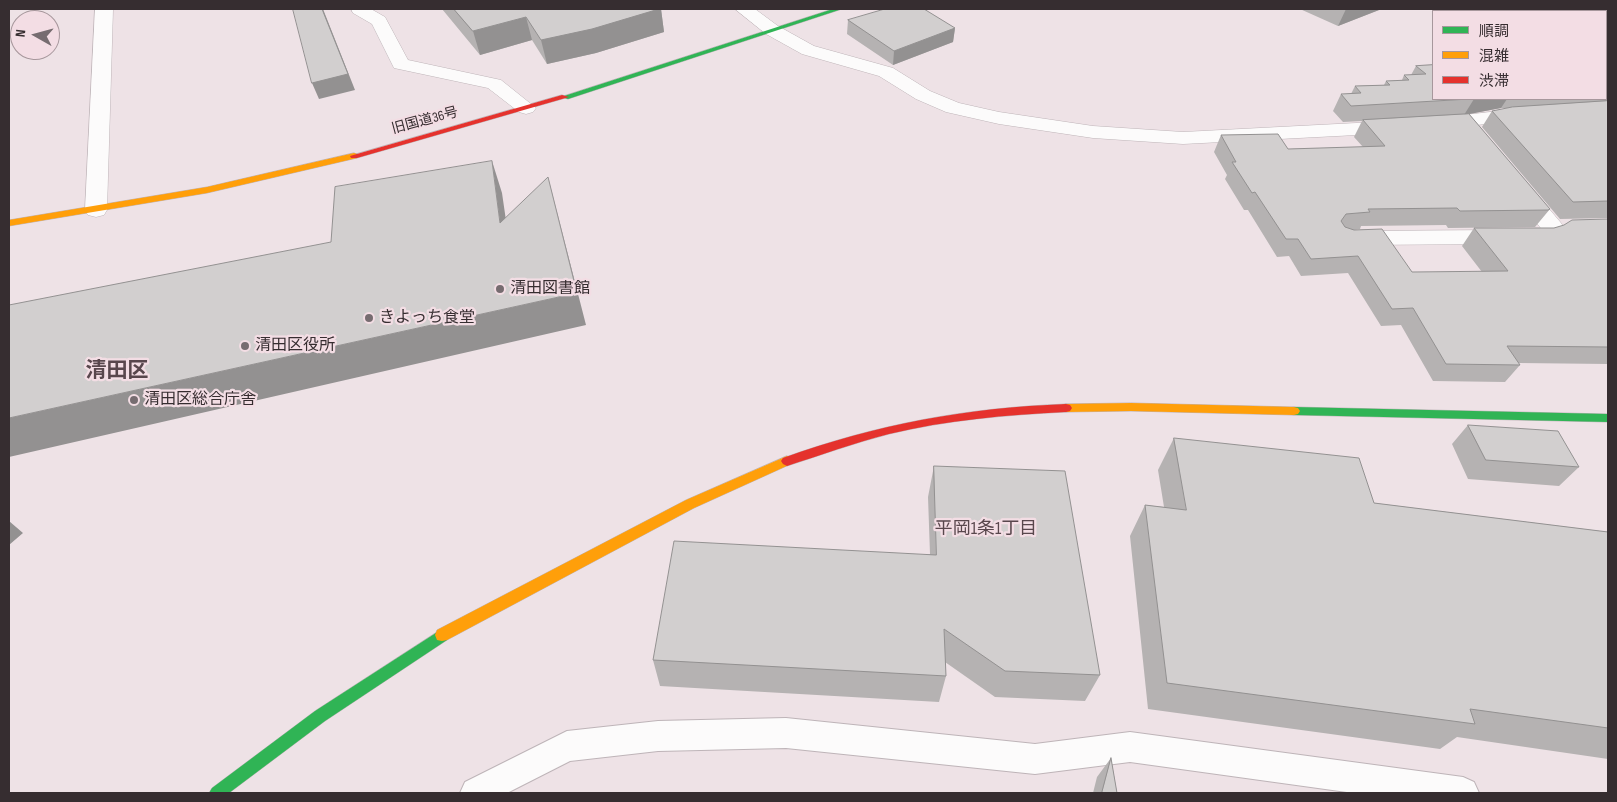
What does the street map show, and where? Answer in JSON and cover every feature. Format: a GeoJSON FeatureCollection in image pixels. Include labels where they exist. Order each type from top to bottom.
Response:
{"type":"FeatureCollection","features":[{"type":"Feature","properties":{"kind":"street"},"geometry":{"type":"LineString","coordinates":[[96,210],[104,9]]}},
{"type":"Feature","properties":{"kind":"street"},"geometry":{"type":"LineString","coordinates":[[359,9],[379,21],[401,64],[494,84],[526,108]]}},
{"type":"Feature","properties":{"kind":"street"},"geometry":{"type":"LineString","coordinates":[[744,9],[772,30],[808,50],[886,72],[923,95],[954,108],[999,118],[1084,131],[1184,138],[1419,125],[1470,130],[1501,116],[1546,113]]}},
{"type":"Feature","properties":{"kind":"street","name":"旧国道36号"},"geometry":{"type":"LineString","coordinates":[[9,224],[96,210],[272,176],[526,108],[839,9]]}},
{"type":"Feature","properties":{"kind":"street"},"geometry":{"type":"LineString","coordinates":[[1345,238],[1541,236],[1562,228],[1508,175]]}},
{"type":"Feature","properties":{"kind":"street"},"geometry":{"type":"LineString","coordinates":[[217,793],[320,716],[451,629],[690,504],[777,465],[833,444],[946,418],[1038,408],[1131,407],[1608,418]]}},
{"type":"Feature","properties":{"kind":"lane"},"geometry":{"type":"LineString","coordinates":[[476,793],[566,746],[658,736],[786,733],[1036,759],[1130,747],[1463,793]]}},
{"type":"Feature","properties":{"kind":"building"},"geometry":{"type":"Polygon","coordinates":[[[293,9],[322,9],[348,74],[312,83],[293,9]]]}},
{"type":"Feature","properties":{"kind":"building"},"geometry":{"type":"Polygon","coordinates":[[[454,9],[659,9],[592,29],[541,40],[526,17],[473,31],[454,9]]]}},
{"type":"Feature","properties":{"kind":"building"},"geometry":{"type":"Polygon","coordinates":[[[885,9],[924,9],[955,28],[894,51],[848,20],[885,9]]]}},
{"type":"Feature","properties":{"kind":"building"},"geometry":{"type":"Polygon","coordinates":[[[1608,9],[1608,86],[1607,10],[1562,10],[1608,9]]]}},
{"type":"Feature","properties":{"kind":"building"},"geometry":{"type":"Polygon","coordinates":[[[1432,65],[1432,100],[1452,100],[1351,106],[1341,94],[1361,93],[1355,86],[1390,85],[1386,81],[1409,80],[1404,75],[1426,74],[1416,66],[1432,65]]]}},
{"type":"Feature","properties":{"kind":"building"},"geometry":{"type":"Polygon","coordinates":[[[1608,101],[1608,201],[1573,202],[1492,111],[1512,107],[1608,101]]]}},
{"type":"Feature","properties":{"kind":"building"},"geometry":{"type":"Polygon","coordinates":[[[1469,114],[1550,209],[1460,211],[1457,208],[1368,209],[1370,212],[1346,214],[1341,221],[1345,227],[1354,230],[1382,229],[1412,272],[1508,271],[1474,228],[1554,228],[1572,220],[1608,219],[1608,347],[1507,346],[1520,365],[1446,364],[1413,308],[1392,309],[1358,256],[1311,259],[1298,239],[1286,239],[1255,192],[1252,193],[1232,162],[1236,162],[1221,135],[1278,134],[1288,149],[1385,146],[1363,120],[1469,114]]]}},
{"type":"Feature","properties":{"kind":"building"},"geometry":{"type":"Polygon","coordinates":[[[492,161],[500,223],[548,177],[577,293],[9,418],[9,305],[331,242],[335,187],[492,161]]]}},
{"type":"Feature","properties":{"kind":"building"},"geometry":{"type":"Polygon","coordinates":[[[1468,425],[1558,431],[1579,467],[1486,460],[1468,425]]]}},
{"type":"Feature","properties":{"kind":"building"},"geometry":{"type":"Polygon","coordinates":[[[1174,438],[1359,458],[1374,503],[1608,532],[1608,728],[1470,709],[1475,724],[1167,683],[1145,505],[1186,510],[1174,438]]]}},
{"type":"Feature","properties":{"kind":"building"},"geometry":{"type":"Polygon","coordinates":[[[934,466],[1065,471],[1100,675],[1005,671],[944,629],[946,676],[653,660],[674,541],[936,555],[934,466]]]}},
{"type":"Feature","properties":{"kind":"building"},"geometry":{"type":"Polygon","coordinates":[[[1111,758],[1117,793],[1102,793],[1111,758]]]}},
{"type":"Feature","properties":{"kind":"traffic: fast"},"geometry":{"type":"LineString","coordinates":[[565,97],[839,9]]}},
{"type":"Feature","properties":{"kind":"traffic: fast"},"geometry":{"type":"LineString","coordinates":[[1294,411],[1608,418]]}},
{"type":"Feature","properties":{"kind":"traffic: fast"},"geometry":{"type":"LineString","coordinates":[[217,793],[320,716],[442,635]]}},
{"type":"Feature","properties":{"kind":"traffic: slow"},"geometry":{"type":"LineString","coordinates":[[9,223],[207,190],[354,156]]}},
{"type":"Feature","properties":{"kind":"traffic: slow"},"geometry":{"type":"LineString","coordinates":[[1066,408],[1131,407],[1294,411]]}},
{"type":"Feature","properties":{"kind":"traffic: slow"},"geometry":{"type":"LineString","coordinates":[[442,635],[690,504],[787,461]]}},
{"type":"Feature","properties":{"kind":"traffic: jam"},"geometry":{"type":"LineString","coordinates":[[354,156],[565,97]]}},
{"type":"Feature","properties":{"kind":"traffic: jam"},"geometry":{"type":"LineString","coordinates":[[787,461],[855,439],[924,423],[994,412],[1066,408]]}},
{"type":"Feature","properties":{"kind":"place","name":"清田図書館"},"geometry":{"type":"Point","coordinates":[500,289]}},
{"type":"Feature","properties":{"kind":"place","name":"きよっち食堂"},"geometry":{"type":"Point","coordinates":[369,318]}},
{"type":"Feature","properties":{"kind":"place","name":"清田区役所"},"geometry":{"type":"Point","coordinates":[245,346]}},
{"type":"Feature","properties":{"kind":"place","name":"清田区総合庁舎"},"geometry":{"type":"Point","coordinates":[134,400]}},
{"type":"Feature","properties":{"kind":"district","name":"清田区"},"geometry":{"type":"Point","coordinates":[117,372]}},
{"type":"Feature","properties":{"kind":"district","name":"平岡1条1丁目"},"geometry":{"type":"Point","coordinates":[986,529]}}]}
